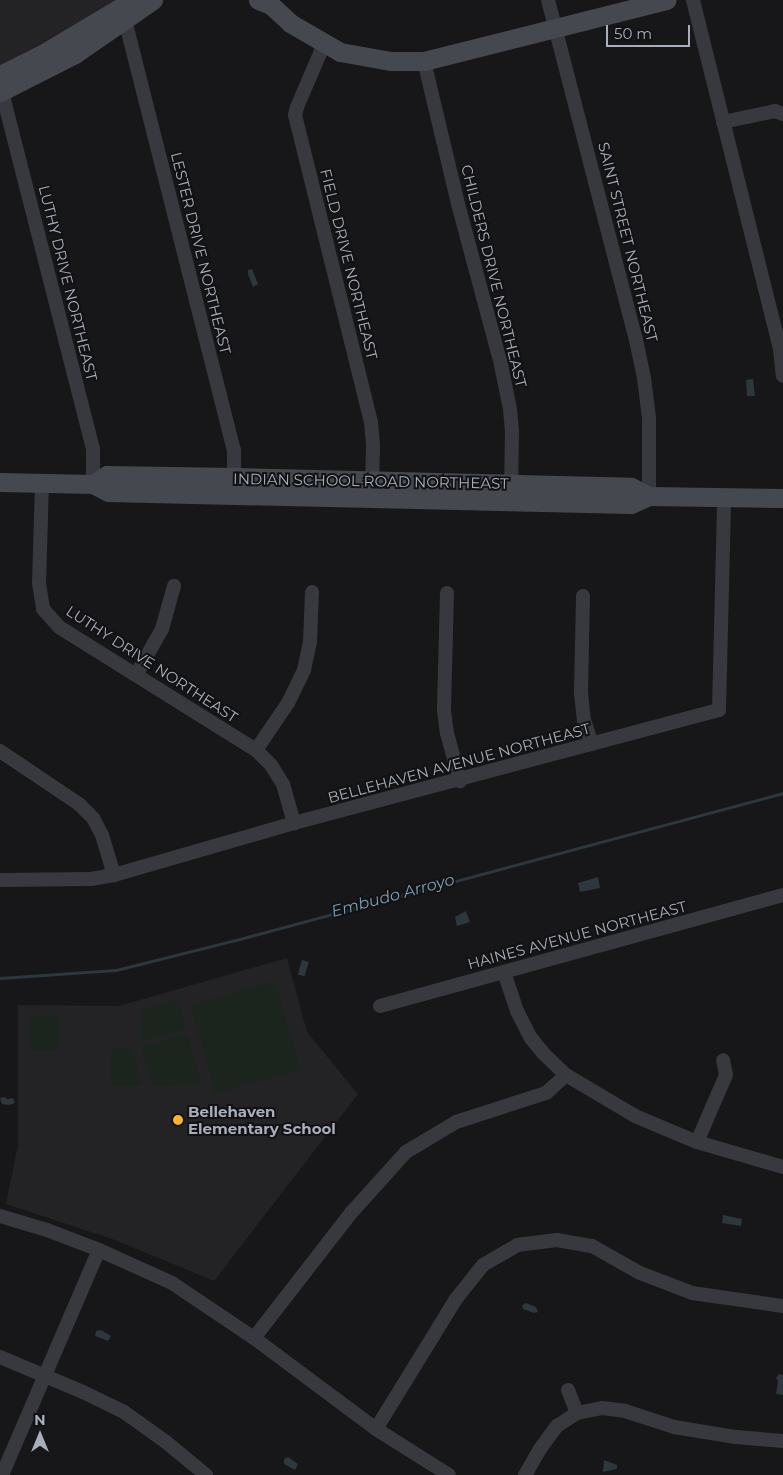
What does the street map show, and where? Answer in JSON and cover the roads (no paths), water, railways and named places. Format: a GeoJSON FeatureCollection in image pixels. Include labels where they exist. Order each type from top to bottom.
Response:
{"type":"FeatureCollection","features":[{"type":"Feature","properties":{"kind":"street"},"geometry":{"type":"LineString","coordinates":[[1,86],[23,72],[28,61],[133,0]]}},
{"type":"Feature","properties":{"kind":"street"},"geometry":{"type":"LineString","coordinates":[[1,86],[47,70],[153,0]]}},
{"type":"Feature","properties":{"kind":"street","name":"SAINT STREET NORTHEAST"},"geometry":{"type":"LineString","coordinates":[[548,0],[632,321],[644,378],[649,418],[649,496]]}},
{"type":"Feature","properties":{"kind":"street"},"geometry":{"type":"LineString","coordinates":[[266,2],[290,23],[340,52],[391,61],[424,61],[666,0]]}},
{"type":"Feature","properties":{"kind":"street"},"geometry":{"type":"LineString","coordinates":[[692,0],[781,349],[783,376]]}},
{"type":"Feature","properties":{"kind":"street"},"geometry":{"type":"LineString","coordinates":[[47,70],[55,58],[96,30],[100,19]]}},
{"type":"Feature","properties":{"kind":"street","name":"LESTER DRIVE NORTHEAST"},"geometry":{"type":"LineString","coordinates":[[125,20],[234,450],[234,486]]}},
{"type":"Feature","properties":{"kind":"street","name":"FIELD DRIVE NORTHEAST"},"geometry":{"type":"LineString","coordinates":[[324,44],[296,107],[296,115],[371,422],[373,446],[372,489]]}},
{"type":"Feature","properties":{"kind":"street","name":"CHILDERS DRIVE NORTHEAST"},"geometry":{"type":"LineString","coordinates":[[424,61],[505,382],[512,430],[511,492]]}},
{"type":"Feature","properties":{"kind":"street","name":"LUTHY DRIVE NORTHEAST"},"geometry":{"type":"LineString","coordinates":[[1,86],[93,448],[93,484]]}},
{"type":"Feature","properties":{"kind":"street"},"geometry":{"type":"LineString","coordinates":[[723,122],[775,111],[783,114]]}},
{"type":"Feature","properties":{"kind":"street","name":"INDIAN SCHOOL ROAD NORTHEAST"},"geometry":{"type":"LineString","coordinates":[[0,482],[93,484],[108,492],[234,486],[511,492],[631,504],[649,496],[783,498]]}},
{"type":"Feature","properties":{"kind":"street","name":"LUTHY DRIVE NORTHEAST"},"geometry":{"type":"LineString","coordinates":[[42,483],[39,583],[44,609],[59,627],[256,750],[271,765],[283,784],[294,824]]}},
{"type":"Feature","properties":{"kind":"street","name":"BELLEHAVEN AVENUE NORTHEAST"},"geometry":{"type":"LineString","coordinates":[[0,880],[91,879],[114,875],[294,824],[720,710],[724,498]]}},
{"type":"Feature","properties":{"kind":"street"},"geometry":{"type":"LineString","coordinates":[[136,675],[162,629],[174,586]]}},
{"type":"Feature","properties":{"kind":"street"},"geometry":{"type":"LineString","coordinates":[[256,750],[288,703],[304,670],[310,642],[312,592]]}},
{"type":"Feature","properties":{"kind":"street"},"geometry":{"type":"LineString","coordinates":[[447,593],[444,710],[447,733],[460,781]]}},
{"type":"Feature","properties":{"kind":"street"},"geometry":{"type":"LineString","coordinates":[[583,596],[581,693],[584,720],[592,744]]}},
{"type":"Feature","properties":{"kind":"street"},"geometry":{"type":"LineString","coordinates":[[0,751],[40,776],[79,804],[93,818],[102,835],[114,875]]}},
{"type":"Feature","properties":{"kind":"street","name":"HAINES AVENUE NORTHEAST"},"geometry":{"type":"LineString","coordinates":[[380,1006],[783,895]]}},
{"type":"Feature","properties":{"kind":"street"},"geometry":{"type":"LineString","coordinates":[[504,972],[517,1010],[531,1038],[566,1076],[635,1116],[697,1142],[783,1167]]}},
{"type":"Feature","properties":{"kind":"street"},"geometry":{"type":"LineString","coordinates":[[697,1142],[726,1074],[723,1060]]}},
{"type":"Feature","properties":{"kind":"street"},"geometry":{"type":"LineString","coordinates":[[254,1338],[352,1213],[406,1152],[456,1122],[546,1093],[566,1076]]}},
{"type":"Feature","properties":{"kind":"street"},"geometry":{"type":"LineString","coordinates":[[0,1216],[48,1230],[99,1250],[180,1288],[254,1338],[376,1429],[449,1475]]}},
{"type":"Feature","properties":{"kind":"street"},"geometry":{"type":"LineString","coordinates":[[376,1429],[456,1299],[483,1265],[517,1245],[557,1240],[592,1246],[640,1273],[692,1293],[783,1306]]}},
{"type":"Feature","properties":{"kind":"street"},"geometry":{"type":"LineString","coordinates":[[2,1475],[99,1250]]}},
{"type":"Feature","properties":{"kind":"street"},"geometry":{"type":"LineString","coordinates":[[0,1357],[46,1375],[124,1412],[166,1442],[206,1475]]}},
{"type":"Feature","properties":{"kind":"street"},"geometry":{"type":"LineString","coordinates":[[568,1390],[577,1413]]}},
{"type":"Feature","properties":{"kind":"street"},"geometry":{"type":"LineString","coordinates":[[525,1475],[556,1426],[577,1413],[602,1408],[625,1411],[674,1427],[736,1437],[783,1441]]}},
{"type":"Feature","properties":{"kind":"waterway","name":"Embudo Arroyo"},"geometry":{"type":"LineString","coordinates":[[0,978],[116,970],[247,937],[783,793]]}},
{"type":"Feature","properties":{"kind":"place","name":"Bellehaven Elementary School"},"geometry":{"type":"Point","coordinates":[178,1120]}}]}
